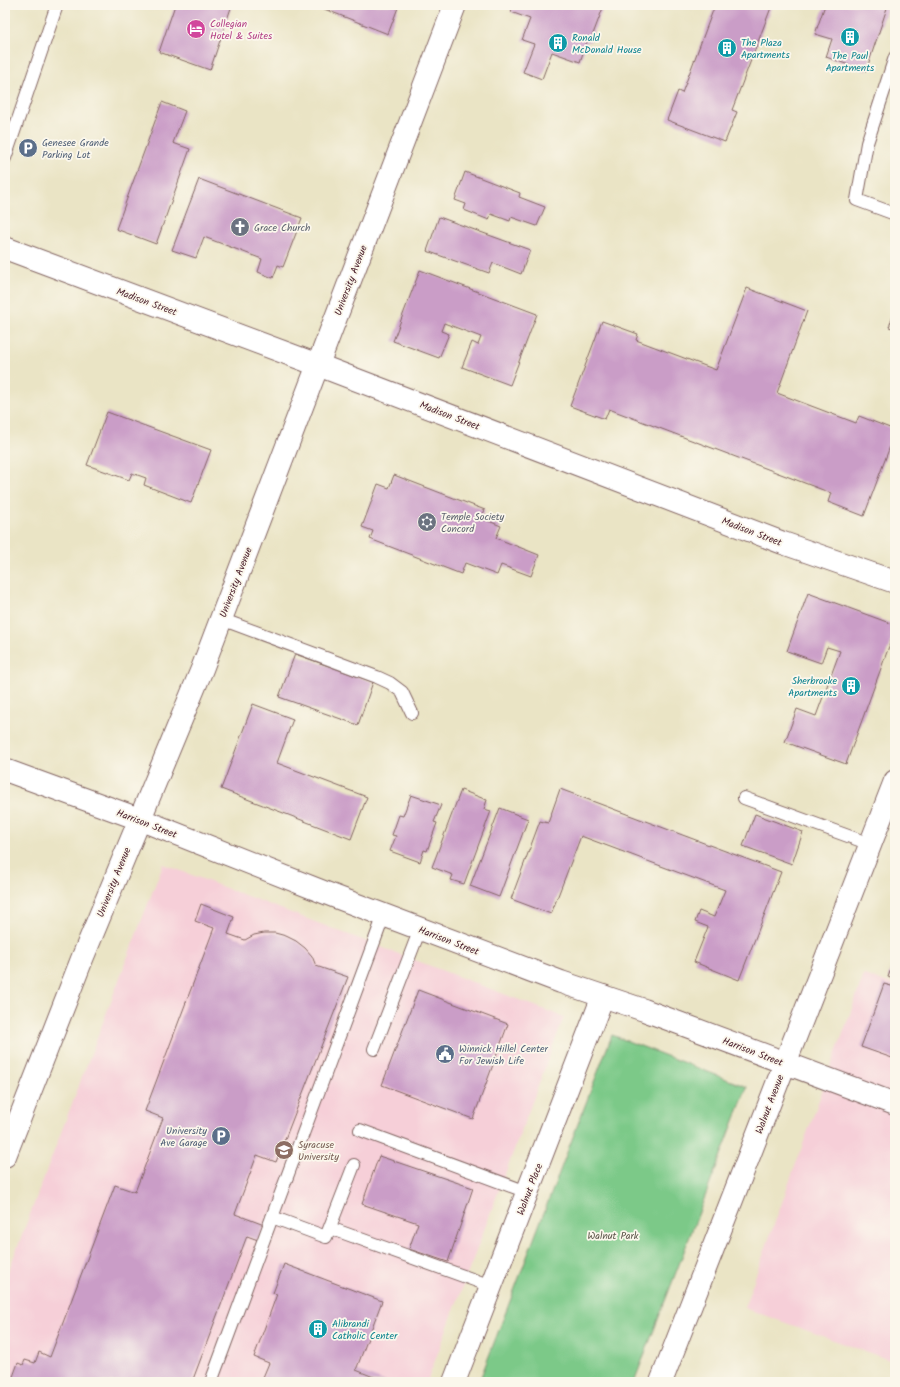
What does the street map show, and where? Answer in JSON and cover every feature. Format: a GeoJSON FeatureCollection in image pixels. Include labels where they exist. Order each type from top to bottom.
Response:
{"type":"FeatureCollection","features":[{"type":"Feature","properties":{"kind":"street","name":"University Avenue"},"geometry":{"type":"LineString","coordinates":[[5,1156],[82,959],[202,669],[455,5]]}},
{"type":"Feature","properties":{"kind":"street","name":"Madison Street"},"geometry":{"type":"LineString","coordinates":[[5,248],[318,364],[783,543],[895,582]]}},
{"type":"Feature","properties":{"kind":"street","name":"Harrison Street"},"geometry":{"type":"LineString","coordinates":[[5,770],[139,819],[420,929],[561,982],[644,1010],[895,1104]]}},
{"type":"Feature","properties":{"kind":"street","name":"Walnut Avenue"},"geometry":{"type":"LineString","coordinates":[[661,1382],[895,780]]}},
{"type":"Feature","properties":{"kind":"street","name":"Walnut Place"},"geometry":{"type":"LineString","coordinates":[[454,1382],[603,996]]}},
{"type":"Feature","properties":{"kind":"lane"},"geometry":{"type":"LineString","coordinates":[[5,158],[57,5]]}},
{"type":"Feature","properties":{"kind":"lane"},"geometry":{"type":"LineString","coordinates":[[895,57],[866,143],[857,200],[895,214]]}},
{"type":"Feature","properties":{"kind":"lane"},"geometry":{"type":"LineString","coordinates":[[221,619],[390,683],[402,692],[412,713]]}},
{"type":"Feature","properties":{"kind":"lane"},"geometry":{"type":"LineString","coordinates":[[744,798],[870,844]]}},
{"type":"Feature","properties":{"kind":"lane"},"geometry":{"type":"LineString","coordinates":[[211,1382],[384,915]]}},
{"type":"Feature","properties":{"kind":"lane"},"geometry":{"type":"LineString","coordinates":[[374,1049],[420,929]]}},
{"type":"Feature","properties":{"kind":"lane"},"geometry":{"type":"LineString","coordinates":[[360,1130],[527,1192]]}},
{"type":"Feature","properties":{"kind":"lane"},"geometry":{"type":"LineString","coordinates":[[272,1217],[326,1237],[354,1165]]}},
{"type":"Feature","properties":{"kind":"lane"},"geometry":{"type":"LineString","coordinates":[[330,1228],[491,1286]]}},
{"type":"Feature","properties":{"kind":"shaded area","name":"Syracuse University"},"geometry":{"type":"Polygon","coordinates":[[[163,864],[564,1017],[427,1382],[5,1382],[5,1280],[163,864]]]}},
{"type":"Feature","properties":{"kind":"shaded area"},"geometry":{"type":"Polygon","coordinates":[[[864,975],[895,985],[895,1362],[744,1308],[864,975]]]}},
{"type":"Feature","properties":{"kind":"green space","name":"Walnut Park"},"geometry":{"type":"Polygon","coordinates":[[[612,1035],[747,1087],[634,1382],[479,1382],[612,1035]]]}},
{"type":"Feature","properties":{"kind":"building","name":"Collegian Hotel & Suites"},"geometry":{"type":"Polygon","coordinates":[[[175,5],[232,5],[210,70],[159,52],[175,5]]]}},
{"type":"Feature","properties":{"kind":"building"},"geometry":{"type":"Polygon","coordinates":[[[314,5],[399,5],[388,34],[314,5]]]}},
{"type":"Feature","properties":{"kind":"building","name":"Ronald McDonald House"},"geometry":{"type":"Polygon","coordinates":[[[513,5],[604,5],[590,42],[587,41],[580,62],[552,52],[542,79],[523,72],[534,44],[522,40],[530,19],[511,12],[513,5]]]}},
{"type":"Feature","properties":{"kind":"building","name":"The Plaza Apartments"},"geometry":{"type":"Polygon","coordinates":[[[715,5],[772,5],[732,110],[737,112],[725,142],[667,120],[678,91],[682,93],[715,5]]]}},
{"type":"Feature","properties":{"kind":"building","name":"The Paul Apartments"},"geometry":{"type":"Polygon","coordinates":[[[825,5],[888,5],[866,71],[826,57],[832,39],[815,34],[825,5]]]}},
{"type":"Feature","properties":{"kind":"building"},"geometry":{"type":"Polygon","coordinates":[[[162,102],[185,111],[173,143],[190,149],[156,244],[116,229],[162,102]]]}},
{"type":"Feature","properties":{"kind":"building"},"geometry":{"type":"Polygon","coordinates":[[[465,172],[520,193],[519,197],[545,207],[537,226],[511,217],[510,221],[491,214],[489,220],[464,210],[466,204],[455,200],[465,172]]]}},
{"type":"Feature","properties":{"kind":"building","name":"Grace Church"},"geometry":{"type":"Polygon","coordinates":[[[199,179],[302,218],[283,267],[278,265],[273,278],[258,272],[262,259],[204,237],[196,258],[172,250],[199,179]]]}},
{"type":"Feature","properties":{"kind":"building"},"geometry":{"type":"Polygon","coordinates":[[[439,217],[530,250],[521,274],[493,263],[489,273],[427,251],[439,217]]]}},
{"type":"Feature","properties":{"kind":"building"},"geometry":{"type":"Polygon","coordinates":[[[420,270],[537,314],[510,385],[462,367],[472,342],[478,345],[481,337],[444,323],[441,331],[449,334],[439,358],[393,341],[420,270]]]}},
{"type":"Feature","properties":{"kind":"building"},"geometry":{"type":"Polygon","coordinates":[[[747,288],[807,311],[777,393],[856,423],[859,416],[895,430],[864,516],[828,502],[831,493],[609,409],[605,419],[570,406],[602,321],[638,334],[636,340],[716,370],[747,288]]]}},
{"type":"Feature","properties":{"kind":"building"},"geometry":{"type":"Polygon","coordinates":[[[895,310],[895,329],[889,327],[895,310]]]}},
{"type":"Feature","properties":{"kind":"building"},"geometry":{"type":"Polygon","coordinates":[[[107,412],[211,450],[191,503],[144,485],[146,478],[132,473],[129,480],[87,465],[107,412]]]}},
{"type":"Feature","properties":{"kind":"building","name":"Temple Society Concord"},"geometry":{"type":"Polygon","coordinates":[[[394,475],[485,510],[481,518],[501,526],[496,538],[539,555],[531,576],[501,565],[497,575],[465,563],[461,574],[370,539],[373,531],[362,527],[378,484],[389,488],[394,475]]]}},
{"type":"Feature","properties":{"kind":"building","name":"Sherbrooke Apartments"},"geometry":{"type":"Polygon","coordinates":[[[808,593],[895,625],[895,630],[846,764],[785,742],[797,709],[816,716],[840,651],[827,647],[821,663],[787,651],[808,593]]]}},
{"type":"Feature","properties":{"kind":"building"},"geometry":{"type":"Polygon","coordinates":[[[295,654],[373,682],[358,725],[279,697],[295,654]]]}},
{"type":"Feature","properties":{"kind":"building"},"geometry":{"type":"Polygon","coordinates":[[[253,704],[293,719],[277,763],[367,797],[351,839],[221,789],[253,704]]]}},
{"type":"Feature","properties":{"kind":"building"},"geometry":{"type":"Polygon","coordinates":[[[560,789],[781,872],[739,980],[694,962],[708,927],[695,922],[699,911],[714,917],[725,890],[581,836],[551,914],[511,899],[540,821],[548,823],[560,789]]]}},
{"type":"Feature","properties":{"kind":"building"},"geometry":{"type":"Polygon","coordinates":[[[461,790],[487,800],[484,809],[491,811],[464,884],[451,880],[453,875],[432,867],[461,790]]]}},
{"type":"Feature","properties":{"kind":"building"},"geometry":{"type":"Polygon","coordinates":[[[411,795],[441,805],[434,822],[437,823],[427,851],[424,850],[420,862],[390,851],[396,836],[392,835],[399,815],[403,816],[411,795]]]}},
{"type":"Feature","properties":{"kind":"building"},"geometry":{"type":"Polygon","coordinates":[[[500,808],[528,819],[499,897],[470,886],[500,808]]]}},
{"type":"Feature","properties":{"kind":"building"},"geometry":{"type":"Polygon","coordinates":[[[755,814],[803,832],[792,864],[743,846],[755,814]]]}},
{"type":"Feature","properties":{"kind":"building","name":"University Ave Garage"},"geometry":{"type":"Polygon","coordinates":[[[201,904],[234,917],[228,934],[245,940],[254,935],[264,933],[275,933],[286,936],[305,948],[312,956],[316,966],[348,977],[276,1162],[257,1155],[235,1214],[264,1225],[258,1240],[247,1236],[192,1382],[72,1382],[60,1377],[58,1382],[11,1382],[18,1363],[23,1365],[25,1360],[35,1363],[39,1352],[50,1357],[115,1185],[135,1192],[163,1118],[145,1111],[214,928],[195,921],[201,904]]]}},
{"type":"Feature","properties":{"kind":"building"},"geometry":{"type":"Polygon","coordinates":[[[895,958],[895,980],[888,977],[895,958]]]}},
{"type":"Feature","properties":{"kind":"building"},"geometry":{"type":"Polygon","coordinates":[[[884,984],[895,987],[895,1059],[861,1047],[884,984]]]}},
{"type":"Feature","properties":{"kind":"building","name":"Winnick Hillel Center For Jewish Life"},"geometry":{"type":"Polygon","coordinates":[[[418,990],[508,1024],[473,1119],[382,1085],[418,990]]]}},
{"type":"Feature","properties":{"kind":"building"},"geometry":{"type":"Polygon","coordinates":[[[379,1156],[473,1188],[448,1262],[409,1249],[418,1223],[362,1204],[379,1156]]]}},
{"type":"Feature","properties":{"kind":"building","name":"Alibrandi Catholic Center"},"geometry":{"type":"Polygon","coordinates":[[[284,1264],[382,1301],[356,1370],[386,1382],[261,1382],[269,1363],[254,1357],[277,1294],[273,1293],[284,1264]]]}},
{"type":"Feature","properties":{"kind":"place","name":"Collegian Hotel & Suites"},"geometry":{"type":"Point","coordinates":[196,29]}},
{"type":"Feature","properties":{"kind":"place","name":"The Paul Apartments"},"geometry":{"type":"Point","coordinates":[850,37]}},
{"type":"Feature","properties":{"kind":"place","name":"Ronald McDonald House"},"geometry":{"type":"Point","coordinates":[558,43]}},
{"type":"Feature","properties":{"kind":"place","name":"The Plaza Apartments"},"geometry":{"type":"Point","coordinates":[727,48]}},
{"type":"Feature","properties":{"kind":"place","name":"Genesee Grande Parking Lot"},"geometry":{"type":"Point","coordinates":[28,148]}},
{"type":"Feature","properties":{"kind":"place","name":"Grace Church"},"geometry":{"type":"Point","coordinates":[240,227]}},
{"type":"Feature","properties":{"kind":"place","name":"Temple Society Concord"},"geometry":{"type":"Point","coordinates":[427,522]}},
{"type":"Feature","properties":{"kind":"place","name":"Sherbrooke Apartments"},"geometry":{"type":"Point","coordinates":[851,686]}},
{"type":"Feature","properties":{"kind":"place","name":"Winnick Hillel Center For Jewish Life"},"geometry":{"type":"Point","coordinates":[445,1054]}},
{"type":"Feature","properties":{"kind":"place","name":"University Ave Garage"},"geometry":{"type":"Point","coordinates":[221,1136]}},
{"type":"Feature","properties":{"kind":"place","name":"Syracuse University"},"geometry":{"type":"Point","coordinates":[284,1150]}},
{"type":"Feature","properties":{"kind":"place","name":"Alibrandi Catholic Center"},"geometry":{"type":"Point","coordinates":[318,1329]}}]}
